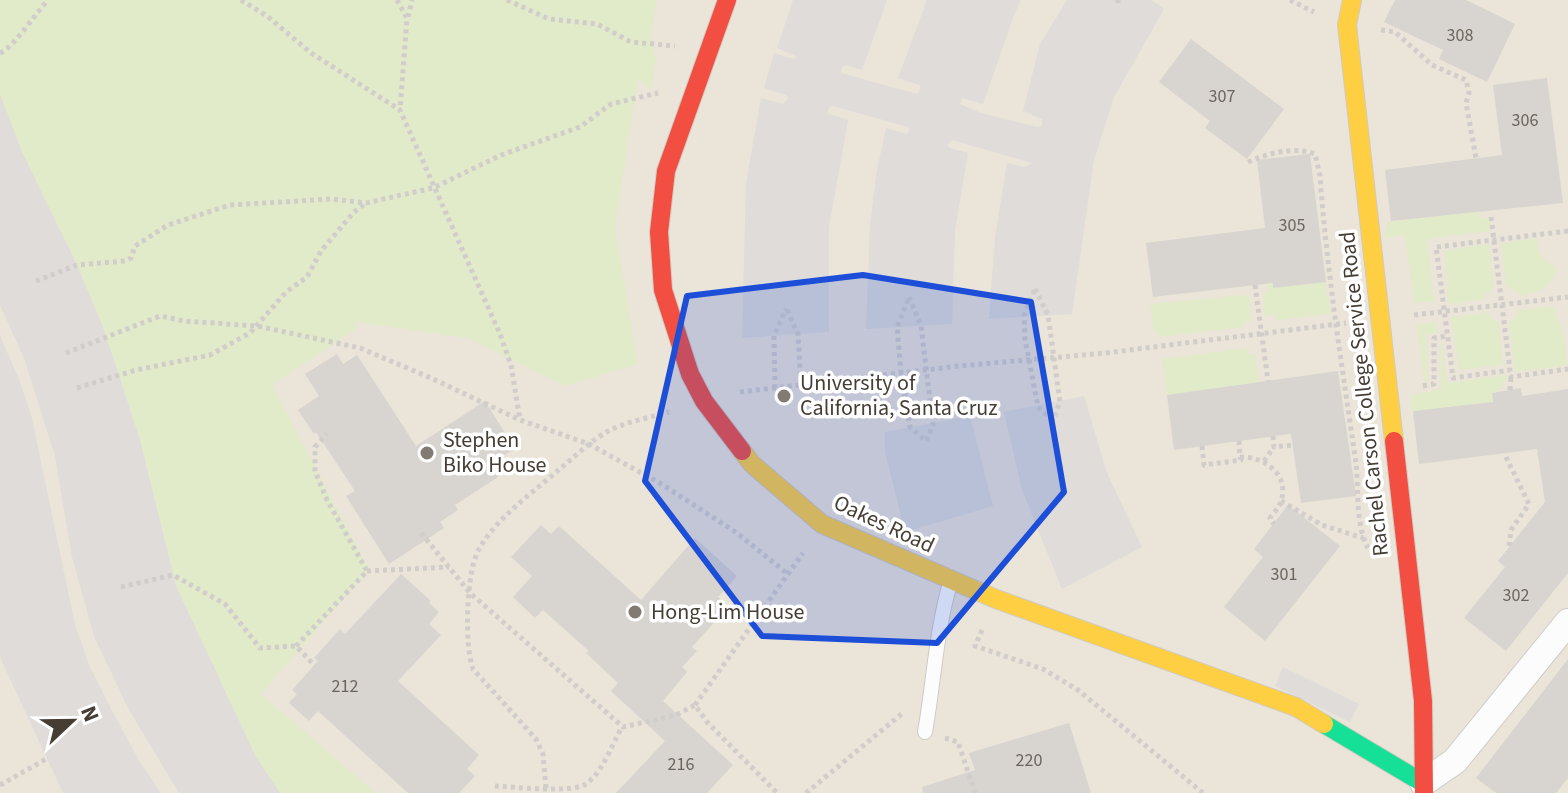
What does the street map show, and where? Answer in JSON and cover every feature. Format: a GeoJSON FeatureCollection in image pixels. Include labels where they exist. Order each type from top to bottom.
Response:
{"type":"FeatureCollection","features":[{"type":"Feature","properties":{"kind":"street","name":"Oakes Road"},"geometry":{"type":"LineString","coordinates":[[727,0],[666,171],[659,232],[663,290],[670,318],[697,387],[725,432],[752,464],[822,524],[996,599],[1296,707],[1424,788]]}},
{"type":"Feature","properties":{"kind":"street","name":"Rachel Carson College Service Road"},"geometry":{"type":"LineString","coordinates":[[1352,0],[1347,25],[1423,701],[1424,788]]}},
{"type":"Feature","properties":{"kind":"street"},"geometry":{"type":"LineString","coordinates":[[1424,788],[1455,761],[1568,622]]}},
{"type":"Feature","properties":{"kind":"lane"},"geometry":{"type":"LineString","coordinates":[[925,732],[933,687],[935,648],[951,580]]}},
{"type":"Feature","properties":{"kind":"path"},"geometry":{"type":"LineString","coordinates":[[0,53],[11,48],[31,17],[48,0]]}},
{"type":"Feature","properties":{"kind":"path"},"geometry":{"type":"LineString","coordinates":[[241,0],[267,16],[311,53],[400,110]]}},
{"type":"Feature","properties":{"kind":"path"},"geometry":{"type":"LineString","coordinates":[[397,0],[407,18]]}},
{"type":"Feature","properties":{"kind":"path"},"geometry":{"type":"LineString","coordinates":[[412,0],[407,18],[400,110],[500,334],[511,365],[520,420]]}},
{"type":"Feature","properties":{"kind":"path"},"geometry":{"type":"LineString","coordinates":[[507,0],[549,19],[597,24],[631,42],[708,48]]}},
{"type":"Feature","properties":{"kind":"path"},"geometry":{"type":"LineString","coordinates":[[1432,65],[1466,80],[1469,93],[1466,103],[1476,158]]}},
{"type":"Feature","properties":{"kind":"path"},"geometry":{"type":"LineString","coordinates":[[36,281],[77,265],[125,261],[131,258],[135,246],[168,225],[230,205],[332,199],[366,203],[433,188],[501,155],[580,127],[611,104],[657,93],[691,96]]}},
{"type":"Feature","properties":{"kind":"path"},"geometry":{"type":"LineString","coordinates":[[1248,162],[1264,155],[1303,149],[1315,154],[1363,538],[1373,556],[1389,571],[1409,580]]}},
{"type":"Feature","properties":{"kind":"path"},"geometry":{"type":"LineString","coordinates":[[77,388],[136,370],[210,355],[250,333],[286,292],[307,277],[321,251],[354,212],[366,203]]}},
{"type":"Feature","properties":{"kind":"path"},"geometry":{"type":"LineString","coordinates":[[1491,217],[1511,373],[1510,390]]}},
{"type":"Feature","properties":{"kind":"path"},"geometry":{"type":"LineString","coordinates":[[1568,231],[1436,247],[1453,378],[1568,369]]}},
{"type":"Feature","properties":{"kind":"path"},"geometry":{"type":"LineString","coordinates":[[1255,285],[1268,381]]}},
{"type":"Feature","properties":{"kind":"path"},"geometry":{"type":"LineString","coordinates":[[1035,289],[1048,315],[1052,357],[1060,402],[1053,420],[1038,407],[1028,359],[1024,315],[1035,289]]}},
{"type":"Feature","properties":{"kind":"path"},"geometry":{"type":"LineString","coordinates":[[909,297],[921,326],[933,425],[926,441],[910,427],[901,373],[897,327],[909,297]]}},
{"type":"Feature","properties":{"kind":"path"},"geometry":{"type":"LineString","coordinates":[[1435,312],[1568,297]]}},
{"type":"Feature","properties":{"kind":"path"},"geometry":{"type":"LineString","coordinates":[[775,388],[774,336],[786,309],[798,334],[801,385]]}},
{"type":"Feature","properties":{"kind":"path"},"geometry":{"type":"LineString","coordinates":[[66,353],[160,316],[184,321],[257,326],[360,348],[520,420],[589,444],[663,485],[725,525],[789,575]]}},
{"type":"Feature","properties":{"kind":"path"},"geometry":{"type":"LineString","coordinates":[[728,393],[1334,324]]}},
{"type":"Feature","properties":{"kind":"path"},"geometry":{"type":"LineString","coordinates":[[546,788],[543,754],[536,739],[473,669],[467,639],[477,552],[492,530],[607,431],[682,408]]}},
{"type":"Feature","properties":{"kind":"path"},"geometry":{"type":"LineString","coordinates":[[327,434],[315,447],[315,471],[327,500],[367,571]]}},
{"type":"Feature","properties":{"kind":"path"},"geometry":{"type":"LineString","coordinates":[[1264,461],[1274,447],[1273,436]]}},
{"type":"Feature","properties":{"kind":"path"},"geometry":{"type":"LineString","coordinates":[[1202,446],[1204,465],[1241,460],[1239,441]]}},
{"type":"Feature","properties":{"kind":"path"},"geometry":{"type":"LineString","coordinates":[[1274,447],[1293,445]]}},
{"type":"Feature","properties":{"kind":"path"},"geometry":{"type":"LineString","coordinates":[[1240,457],[1255,456],[1272,466],[1281,484],[1281,501],[1270,518],[1274,524]]}},
{"type":"Feature","properties":{"kind":"path"},"geometry":{"type":"LineString","coordinates":[[1506,457],[1529,504],[1511,530],[1509,546]]}},
{"type":"Feature","properties":{"kind":"path"},"geometry":{"type":"LineString","coordinates":[[1281,501],[1322,525],[1363,538]]}},
{"type":"Feature","properties":{"kind":"path"},"geometry":{"type":"LineString","coordinates":[[495,786],[565,790],[585,785],[623,727],[676,715],[695,705],[822,524]]}},
{"type":"Feature","properties":{"kind":"path"},"geometry":{"type":"LineString","coordinates":[[421,533],[470,593],[623,727]]}},
{"type":"Feature","properties":{"kind":"path"},"geometry":{"type":"LineString","coordinates":[[121,587],[173,575],[225,604],[260,648],[296,646],[367,571],[449,567]]}},
{"type":"Feature","properties":{"kind":"path"},"geometry":{"type":"LineString","coordinates":[[296,646],[315,666]]}},
{"type":"Feature","properties":{"kind":"path"},"geometry":{"type":"LineString","coordinates":[[975,646],[1043,669],[1078,690],[1203,793]]}},
{"type":"Feature","properties":{"kind":"path"},"geometry":{"type":"LineString","coordinates":[[806,793],[933,687]]}},
{"type":"Feature","properties":{"kind":"path"},"geometry":{"type":"LineString","coordinates":[[695,705],[707,722],[777,793]]}},
{"type":"Feature","properties":{"kind":"path"},"geometry":{"type":"LineString","coordinates":[[925,732],[958,742],[975,793]]}},
{"type":"Feature","properties":{"kind":"path"},"geometry":{"type":"LineString","coordinates":[[0,785],[46,759]]}},
{"type":"Feature","properties":{"kind":"highlighted area"},"geometry":{"type":"Polygon","coordinates":[[[863,275],[1031,302],[1064,492],[937,643],[762,636],[645,481],[687,296],[863,275]]]}},
{"type":"Feature","properties":{"kind":"shaded area","name":"University of California, Santa Cruz"},"geometry":{"type":"Polygon","coordinates":[[[0,0],[1568,0],[1568,793],[0,793],[0,0]]]}},
{"type":"Feature","properties":{"kind":"shaded area"},"geometry":{"type":"Polygon","coordinates":[[[793,0],[887,0],[862,70],[846,65],[841,73],[917,94],[921,88],[919,85],[898,78],[927,0],[1021,0],[983,104],[962,98],[960,104],[981,113],[1037,127],[1042,126],[1042,119],[1023,111],[1040,44],[1067,0],[1151,0],[1164,9],[1114,97],[1094,160],[1072,314],[989,319],[995,237],[1007,163],[1024,167],[1032,163],[952,140],[947,145],[950,148],[968,153],[955,231],[952,324],[866,329],[870,226],[886,128],[907,134],[910,130],[833,106],[827,113],[848,120],[829,227],[829,332],[742,338],[746,183],[761,98],[783,104],[788,98],[764,88],[774,53],[793,59],[798,57],[777,48],[793,0]]]}},
{"type":"Feature","properties":{"kind":"shaded area"},"geometry":{"type":"Polygon","coordinates":[[[0,94],[22,152],[77,265],[103,327],[140,440],[176,586],[256,757],[280,793],[179,793],[128,708],[94,636],[72,557],[55,456],[24,358],[0,305],[0,94]]]}},
{"type":"Feature","properties":{"kind":"shaded area"},"geometry":{"type":"Polygon","coordinates":[[[0,336],[31,414],[75,625],[89,665],[140,762],[161,793],[63,793],[3,664],[0,655],[0,336]]]}},
{"type":"Feature","properties":{"kind":"shaded area"},"geometry":{"type":"Polygon","coordinates":[[[1084,396],[1107,473],[1142,547],[1062,589],[1022,490],[1004,412],[1084,396]]]}},
{"type":"Feature","properties":{"kind":"shaded area"},"geometry":{"type":"Polygon","coordinates":[[[970,416],[993,506],[905,532],[885,452],[885,432],[970,416]]]}},
{"type":"Feature","properties":{"kind":"shaded area"},"geometry":{"type":"Polygon","coordinates":[[[1283,667],[1359,704],[1350,722],[1275,686],[1283,667]]]}},
{"type":"Feature","properties":{"kind":"green space"},"geometry":{"type":"Polygon","coordinates":[[[0,0],[657,0],[651,34],[656,60],[651,91],[638,78],[615,227],[638,364],[565,386],[468,338],[355,322],[358,328],[272,385],[369,569],[261,694],[376,793],[280,793],[256,758],[176,586],[140,440],[103,327],[77,265],[22,152],[0,94],[0,0]]]}},
{"type":"Feature","properties":{"kind":"green space"},"geometry":{"type":"Polygon","coordinates":[[[1478,211],[1481,219],[1491,217],[1488,231],[1427,239],[1434,301],[1414,303],[1405,235],[1384,238],[1388,222],[1478,211]]]}},
{"type":"Feature","properties":{"kind":"green space"},"geometry":{"type":"Polygon","coordinates":[[[1537,238],[1540,255],[1557,269],[1543,288],[1520,295],[1506,286],[1501,244],[1537,238]]]}},
{"type":"Feature","properties":{"kind":"green space"},"geometry":{"type":"Polygon","coordinates":[[[1489,244],[1494,287],[1485,299],[1449,304],[1444,251],[1489,244]]]}},
{"type":"Feature","properties":{"kind":"green space"},"geometry":{"type":"Polygon","coordinates":[[[1326,282],[1330,314],[1277,320],[1275,315],[1265,316],[1263,294],[1267,294],[1266,283],[1273,283],[1274,288],[1326,282]]]}},
{"type":"Feature","properties":{"kind":"green space"},"geometry":{"type":"Polygon","coordinates":[[[1249,296],[1252,321],[1244,322],[1244,327],[1158,337],[1158,331],[1153,331],[1151,304],[1249,296]]]}},
{"type":"Feature","properties":{"kind":"green space"},"geometry":{"type":"Polygon","coordinates":[[[1553,306],[1564,336],[1567,365],[1515,372],[1509,322],[1516,317],[1518,310],[1553,306]]]}},
{"type":"Feature","properties":{"kind":"green space"},"geometry":{"type":"Polygon","coordinates":[[[1488,313],[1499,322],[1503,365],[1459,370],[1451,317],[1488,313]]]}},
{"type":"Feature","properties":{"kind":"green space"},"geometry":{"type":"Polygon","coordinates":[[[1437,322],[1438,333],[1426,334],[1428,382],[1425,383],[1416,325],[1437,322]]]}},
{"type":"Feature","properties":{"kind":"green space"},"geometry":{"type":"Polygon","coordinates":[[[1442,343],[1447,383],[1508,376],[1498,392],[1492,393],[1493,402],[1411,412],[1411,395],[1441,389],[1442,343]]]}},
{"type":"Feature","properties":{"kind":"green space"},"geometry":{"type":"Polygon","coordinates":[[[1247,348],[1248,355],[1255,354],[1259,383],[1167,395],[1162,359],[1247,348]]]}},
{"type":"Feature","properties":{"kind":"building"},"geometry":{"type":"Polygon","coordinates":[[[1395,0],[1466,0],[1515,24],[1487,82],[1439,59],[1443,50],[1384,22],[1395,0]]]}},
{"type":"Feature","properties":{"kind":"building"},"geometry":{"type":"Polygon","coordinates":[[[1191,39],[1284,109],[1247,159],[1205,128],[1210,121],[1159,82],[1191,39]]]}},
{"type":"Feature","properties":{"kind":"building"},"geometry":{"type":"Polygon","coordinates":[[[1547,78],[1563,203],[1391,221],[1385,170],[1502,155],[1493,85],[1547,78]]]}},
{"type":"Feature","properties":{"kind":"building"},"geometry":{"type":"Polygon","coordinates":[[[1310,154],[1326,282],[1273,288],[1273,283],[1153,297],[1146,243],[1265,228],[1257,160],[1310,154]]]}},
{"type":"Feature","properties":{"kind":"building","name":"Stephen Biko House"},"geometry":{"type":"Polygon","coordinates":[[[337,354],[343,364],[357,355],[416,446],[485,401],[515,449],[492,462],[501,475],[455,505],[458,510],[440,522],[444,528],[389,564],[346,496],[355,491],[298,410],[319,396],[305,374],[337,354]]]}},
{"type":"Feature","properties":{"kind":"building"},"geometry":{"type":"Polygon","coordinates":[[[1338,371],[1356,496],[1301,503],[1291,434],[1174,450],[1167,395],[1338,371]]]}},
{"type":"Feature","properties":{"kind":"building"},"geometry":{"type":"Polygon","coordinates":[[[1521,388],[1522,396],[1568,389],[1568,573],[1506,651],[1464,618],[1505,567],[1498,561],[1545,502],[1537,449],[1419,464],[1413,411],[1493,402],[1492,393],[1521,388]]]}},
{"type":"Feature","properties":{"kind":"building"},"geometry":{"type":"Polygon","coordinates":[[[1288,505],[1340,546],[1265,641],[1224,607],[1263,557],[1254,549],[1288,505]]]}},
{"type":"Feature","properties":{"kind":"building","name":"Hong-Lim House"},"geometry":{"type":"Polygon","coordinates":[[[541,525],[551,534],[559,526],[641,600],[695,538],[737,576],[718,597],[729,606],[692,647],[697,651],[682,667],[687,672],[663,701],[733,765],[707,793],[616,793],[665,741],[611,691],[618,683],[586,653],[589,651],[543,610],[535,618],[513,597],[532,576],[511,557],[541,525]]]}},
{"type":"Feature","properties":{"kind":"building"},"geometry":{"type":"Polygon","coordinates":[[[401,574],[439,612],[429,624],[441,635],[398,681],[479,755],[467,769],[475,776],[459,793],[408,793],[318,711],[309,721],[289,703],[297,694],[292,690],[318,661],[314,658],[340,629],[345,634],[401,574]]]}},
{"type":"Feature","properties":{"kind":"building"},"geometry":{"type":"Polygon","coordinates":[[[1568,659],[1568,778],[1556,793],[1496,793],[1476,778],[1568,659]]]}},
{"type":"Feature","properties":{"kind":"building"},"geometry":{"type":"Polygon","coordinates":[[[1069,723],[1091,793],[923,793],[922,787],[975,770],[969,753],[1069,723]]]}},
{"type":"Feature","properties":{"kind":"traffic: fast"},"geometry":{"type":"LineString","coordinates":[[1324,724],[1423,783]]}},
{"type":"Feature","properties":{"kind":"traffic: slow"},"geometry":{"type":"LineString","coordinates":[[1352,0],[1347,25],[1394,441]]}},
{"type":"Feature","properties":{"kind":"traffic: slow"},"geometry":{"type":"LineString","coordinates":[[742,451],[752,464],[822,524],[996,599],[1296,707],[1324,724]]}},
{"type":"Feature","properties":{"kind":"traffic: jam"},"geometry":{"type":"LineString","coordinates":[[727,0],[666,171],[659,232],[663,290],[690,374],[704,401],[742,451]]}},
{"type":"Feature","properties":{"kind":"traffic: jam"},"geometry":{"type":"LineString","coordinates":[[1394,441],[1423,701],[1424,793]]}},
{"type":"Feature","properties":{"kind":"place","name":"University of California, Santa Cruz"},"geometry":{"type":"Point","coordinates":[784,396]}},
{"type":"Feature","properties":{"kind":"place","name":"Stephen Biko House"},"geometry":{"type":"Point","coordinates":[427,453]}},
{"type":"Feature","properties":{"kind":"place","name":"Hong-Lim House"},"geometry":{"type":"Point","coordinates":[635,612]}}]}
